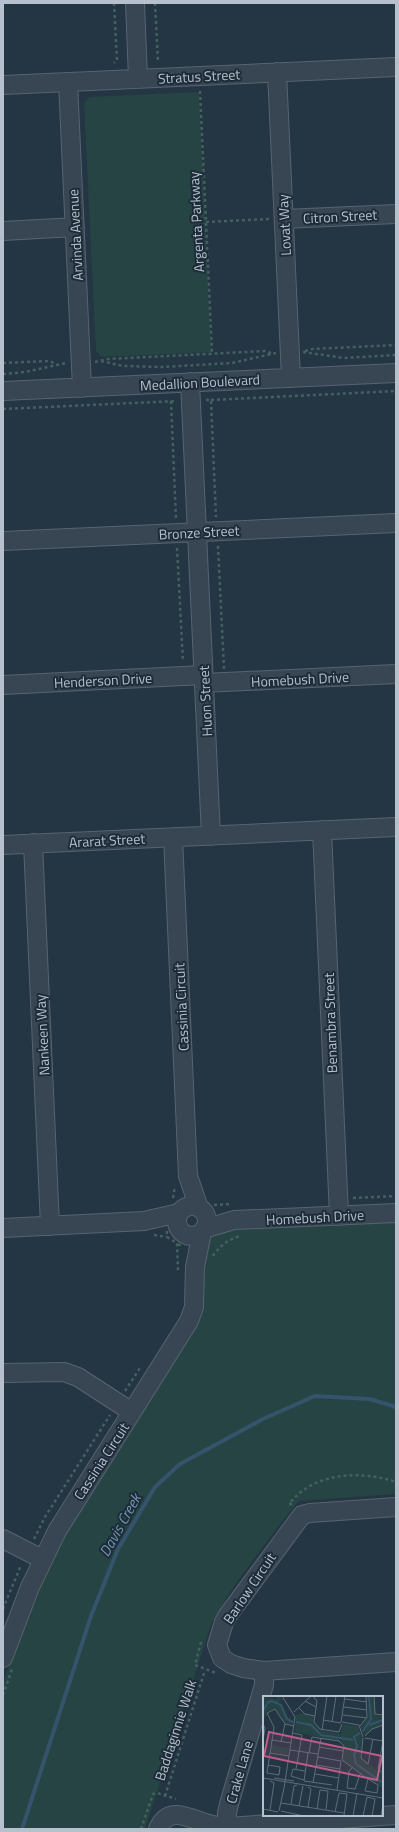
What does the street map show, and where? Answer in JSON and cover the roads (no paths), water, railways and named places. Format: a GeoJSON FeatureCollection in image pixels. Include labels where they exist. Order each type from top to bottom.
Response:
{"type":"FeatureCollection","features":[{"type":"Feature","properties":{"kind":"street"},"geometry":{"type":"LineString","coordinates":[[135,3],[138,79]]}},
{"type":"Feature","properties":{"kind":"street","name":"Stratus Street"},"geometry":{"type":"LineString","coordinates":[[3,85],[396,67]]}},
{"type":"Feature","properties":{"kind":"street","name":"Lovat Way"},"geometry":{"type":"LineString","coordinates":[[277,72],[291,378]]}},
{"type":"Feature","properties":{"kind":"street","name":"Arvinda Avenue"},"geometry":{"type":"LineString","coordinates":[[68,82],[82,388]]}},
{"type":"Feature","properties":{"kind":"street","name":"Citron Street"},"geometry":{"type":"LineString","coordinates":[[284,212],[396,214]]}},
{"type":"Feature","properties":{"kind":"street"},"geometry":{"type":"LineString","coordinates":[[3,231],[75,228]]}},
{"type":"Feature","properties":{"kind":"street","name":"Medallion Boulevard"},"geometry":{"type":"LineString","coordinates":[[3,391],[396,373]]}},
{"type":"Feature","properties":{"kind":"street","name":"Huon Street"},"geometry":{"type":"LineString","coordinates":[[190,382],[211,836]]}},
{"type":"Feature","properties":{"kind":"street","name":"Bronze Street"},"geometry":{"type":"LineString","coordinates":[[3,541],[396,523]]}},
{"type":"Feature","properties":{"kind":"street","name":"Homebush Drive"},"geometry":{"type":"LineString","coordinates":[[204,679],[224,682],[396,674]]}},
{"type":"Feature","properties":{"kind":"street","name":"Henderson Drive"},"geometry":{"type":"LineString","coordinates":[[3,685],[204,679]]}},
{"type":"Feature","properties":{"kind":"street"},"geometry":{"type":"LineString","coordinates":[[211,836],[396,827]]}},
{"type":"Feature","properties":{"kind":"street","name":"Benambra Street"},"geometry":{"type":"LineString","coordinates":[[322,830],[339,1216]]}},
{"type":"Feature","properties":{"kind":"street","name":"Ararat Street"},"geometry":{"type":"LineString","coordinates":[[3,845],[211,836]]}},
{"type":"Feature","properties":{"kind":"street","name":"Cassinia Circuit"},"geometry":{"type":"LineString","coordinates":[[8,1662],[30,1586],[35,1555],[67,1514],[118,1413],[190,1321],[196,1299],[195,1267],[185,1218],[181,1180],[173,837]]}},
{"type":"Feature","properties":{"kind":"street","name":"Nankeen Way"},"geometry":{"type":"LineString","coordinates":[[33,843],[50,1226]]}},
{"type":"Feature","properties":{"kind":"street","name":"Homebush Drive"},"geometry":{"type":"LineString","coordinates":[[3,1228],[185,1218],[234,1220],[396,1213]]}},
{"type":"Feature","properties":{"kind":"street","name":"Homebush Drive"},"geometry":{"type":"LineString","coordinates":[[185,1218],[193,1236],[234,1220]]}},
{"type":"Feature","properties":{"kind":"street","name":"Cassinia Circuit"},"geometry":{"type":"LineString","coordinates":[[195,1267],[203,1231]]}},
{"type":"Feature","properties":{"kind":"street"},"geometry":{"type":"LineString","coordinates":[[3,1373],[64,1372],[78,1377],[118,1413]]}},
{"type":"Feature","properties":{"kind":"street","name":"Barlow Circuit"},"geometry":{"type":"LineString","coordinates":[[396,1507],[310,1513],[302,1516],[237,1601],[210,1642],[226,1662],[248,1669],[264,1671],[396,1662]]}},
{"type":"Feature","properties":{"kind":"street"},"geometry":{"type":"LineString","coordinates":[[3,1539],[35,1555]]}},
{"type":"Feature","properties":{"kind":"street","name":"Crake Lane"},"geometry":{"type":"LineString","coordinates":[[228,1827],[227,1813],[229,1804],[264,1685],[264,1671]]}},
{"type":"Feature","properties":{"kind":"street"},"geometry":{"type":"LineString","coordinates":[[158,1829],[160,1823],[168,1816],[178,1814],[210,1825],[228,1827],[382,1816]]}},
{"type":"Feature","properties":{"kind":"street"},"geometry":{"type":"LineString","coordinates":[[383,1816],[396,1815]]}},
{"type":"Feature","properties":{"kind":"waterway","name":"Davis Creek"},"geometry":{"type":"LineString","coordinates":[[22,1829],[91,1616],[118,1549],[155,1487],[180,1464],[263,1419],[315,1396],[370,1399],[396,1407]]}}]}
